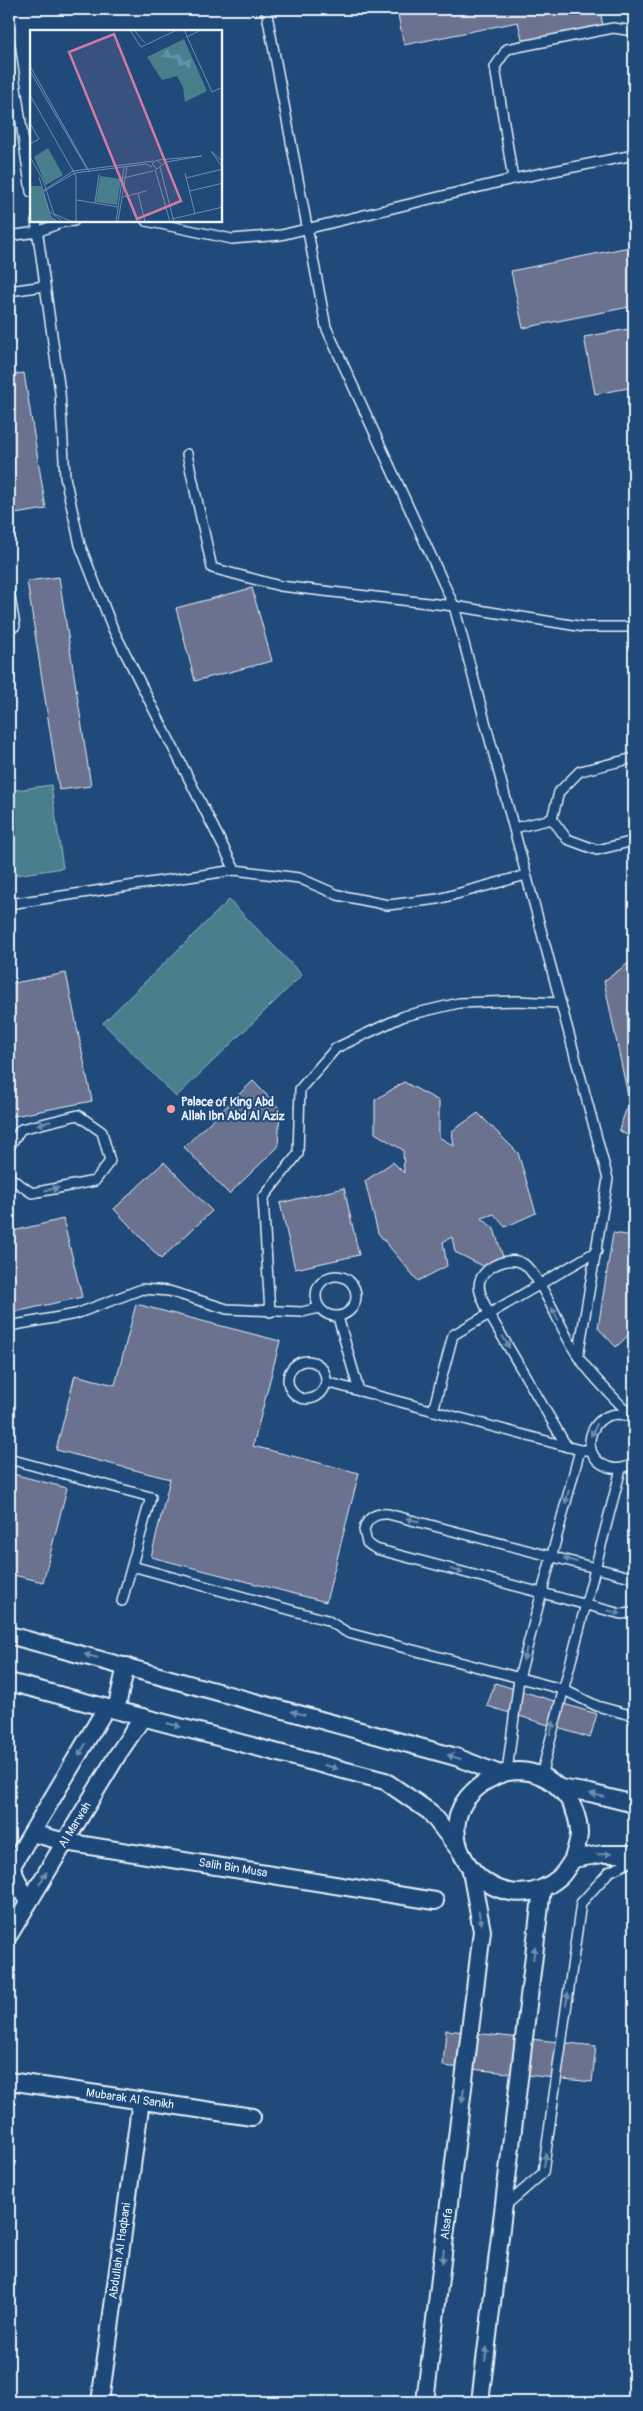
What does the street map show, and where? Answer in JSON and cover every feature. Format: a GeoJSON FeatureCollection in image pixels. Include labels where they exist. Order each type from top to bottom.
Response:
{"type":"FeatureCollection","features":[{"type":"Feature","properties":{"kind":"street"},"geometry":{"type":"LineString","coordinates":[[9,1635],[456,1757],[503,1773]]}},
{"type":"Feature","properties":{"kind":"street"},"geometry":{"type":"LineString","coordinates":[[28,1903],[10,1869],[111,1709],[126,1666]]}},
{"type":"Feature","properties":{"kind":"street"},"geometry":{"type":"LineString","coordinates":[[9,1682],[385,1781],[430,1812],[460,1851],[471,1870],[485,1884],[503,1891],[523,1893],[542,1889],[560,1877],[573,1859],[579,1834],[575,1809],[560,1788],[541,1776],[518,1771],[503,1773],[486,1781],[473,1791],[464,1804],[458,1819],[457,1835],[460,1851]]}},
{"type":"Feature","properties":{"kind":"street","name":"Al Marwah"},"geometry":{"type":"LineString","coordinates":[[9,1935],[143,1717]]}},
{"type":"Feature","properties":{"kind":"street"},"geometry":{"type":"LineString","coordinates":[[560,1788],[634,1804]]}},
{"type":"Feature","properties":{"kind":"street","name":"Salih Bin Musa"},"geometry":{"type":"LineString","coordinates":[[32,1833],[65,1842],[434,1901]]}},
{"type":"Feature","properties":{"kind":"street"},"geometry":{"type":"LineString","coordinates":[[573,1859],[603,1854],[634,1854]]}},
{"type":"Feature","properties":{"kind":"street","name":"Alsafa"},"geometry":{"type":"LineString","coordinates":[[425,2402],[470,2046],[482,1931],[471,1870]]}},
{"type":"Feature","properties":{"kind":"street"},"geometry":{"type":"LineString","coordinates":[[480,2402],[542,1889]]}},
{"type":"Feature","properties":{"kind":"street","name":"Mubarak Al Sanikh"},"geometry":{"type":"LineString","coordinates":[[9,2081],[252,2117]]}},
{"type":"Feature","properties":{"kind":"street","name":"Abdullah Al Haqbani"},"geometry":{"type":"LineString","coordinates":[[100,2402],[141,2100]]}},
{"type":"Feature","properties":{"kind":"lane"},"geometry":{"type":"LineString","coordinates":[[266,9],[306,229],[326,326],[454,606],[608,1179],[578,1357]]}},
{"type":"Feature","properties":{"kind":"lane"},"geometry":{"type":"LineString","coordinates":[[514,179],[495,67],[507,49],[613,28],[634,31]]}},
{"type":"Feature","properties":{"kind":"lane"},"geometry":{"type":"LineString","coordinates":[[9,39],[30,185]]}},
{"type":"Feature","properties":{"kind":"lane"},"geometry":{"type":"LineString","coordinates":[[151,222],[232,239],[280,235],[514,179],[634,155]]}},
{"type":"Feature","properties":{"kind":"lane"},"geometry":{"type":"LineString","coordinates":[[36,222],[60,392],[65,478],[80,545],[113,629],[235,870]]}},
{"type":"Feature","properties":{"kind":"lane"},"geometry":{"type":"LineString","coordinates":[[9,236],[37,232],[63,222]]}},
{"type":"Feature","properties":{"kind":"lane"},"geometry":{"type":"LineString","coordinates":[[9,291],[45,286]]}},
{"type":"Feature","properties":{"kind":"lane"},"geometry":{"type":"LineString","coordinates":[[187,454],[212,568],[280,586],[454,606],[584,627],[634,627]]}},
{"type":"Feature","properties":{"kind":"lane"},"geometry":{"type":"LineString","coordinates":[[9,591],[15,626]]}},
{"type":"Feature","properties":{"kind":"lane"},"geometry":{"type":"LineString","coordinates":[[552,819],[559,792],[580,771],[634,758]]}},
{"type":"Feature","properties":{"kind":"lane"},"geometry":{"type":"LineString","coordinates":[[514,828],[552,819]]}},
{"type":"Feature","properties":{"kind":"lane"},"geometry":{"type":"LineString","coordinates":[[552,819],[567,839],[597,850],[634,841]]}},
{"type":"Feature","properties":{"kind":"lane"},"geometry":{"type":"LineString","coordinates":[[9,904],[235,870],[299,878],[338,895],[388,905],[438,899],[526,875]]}},
{"type":"Feature","properties":{"kind":"lane"},"geometry":{"type":"LineString","coordinates":[[270,1312],[263,1198],[298,1154],[300,1089],[336,1048],[404,1016],[459,1003],[516,1001],[561,1004]]}},
{"type":"Feature","properties":{"kind":"lane"},"geometry":{"type":"LineString","coordinates":[[9,1147],[21,1129],[78,1116],[102,1132],[110,1161],[96,1181],[32,1193],[9,1177]]}},
{"type":"Feature","properties":{"kind":"lane"},"geometry":{"type":"LineString","coordinates":[[434,1411],[454,1335],[597,1251]]}},
{"type":"Feature","properties":{"kind":"lane"},"geometry":{"type":"LineString","coordinates":[[567,1447],[489,1314],[482,1296],[479,1282],[481,1276],[504,1261],[514,1260],[525,1265],[539,1285],[578,1357],[634,1419]]}},
{"type":"Feature","properties":{"kind":"lane"},"geometry":{"type":"LineString","coordinates":[[334,1276],[346,1279],[354,1288],[356,1301],[349,1312],[338,1317],[331,1316],[319,1308],[315,1295],[321,1282],[334,1276]]}},
{"type":"Feature","properties":{"kind":"lane"},"geometry":{"type":"LineString","coordinates":[[9,1326],[76,1314],[142,1289],[169,1291],[227,1309],[302,1312],[319,1308]]}},
{"type":"Feature","properties":{"kind":"lane"},"geometry":{"type":"LineString","coordinates":[[338,1317],[359,1391]]}},
{"type":"Feature","properties":{"kind":"lane"},"geometry":{"type":"LineString","coordinates":[[314,1362],[324,1370],[326,1382],[325,1388],[316,1398],[304,1399],[297,1396],[289,1387],[289,1374],[296,1364],[314,1362]]}},
{"type":"Feature","properties":{"kind":"lane"},"geometry":{"type":"LineString","coordinates":[[326,1382],[567,1447],[591,1450]]}},
{"type":"Feature","properties":{"kind":"lane"},"geometry":{"type":"LineString","coordinates":[[634,1419],[622,1414],[605,1417],[592,1431],[591,1450],[602,1465],[621,1469],[634,1463]]}},
{"type":"Feature","properties":{"kind":"lane"},"geometry":{"type":"LineString","coordinates":[[503,1773],[519,1678],[580,1450]]}},
{"type":"Feature","properties":{"kind":"lane"},"geometry":{"type":"LineString","coordinates":[[9,1459],[151,1497],[122,1601]]}},
{"type":"Feature","properties":{"kind":"lane"},"geometry":{"type":"LineString","coordinates":[[541,1776],[562,1689],[621,1469]]}},
{"type":"Feature","properties":{"kind":"lane"},"geometry":{"type":"LineString","coordinates":[[634,1578],[552,1555],[388,1514],[375,1515],[366,1524],[365,1537],[367,1543],[376,1549],[621,1614],[634,1613]]}},
{"type":"Feature","properties":{"kind":"lane"},"geometry":{"type":"LineString","coordinates":[[132,1566],[327,1620],[348,1633],[562,1689],[597,1706],[634,1716]]}},
{"type":"Feature","properties":{"kind":"lane"},"geometry":{"type":"LineString","coordinates":[[503,2208],[543,2173],[580,1902],[609,1872],[634,1860]]}},
{"type":"Feature","properties":{"kind":"green space"},"geometry":{"type":"Polygon","coordinates":[[[51,785],[63,868],[16,875],[9,826],[9,791],[51,785]]]}},
{"type":"Feature","properties":{"kind":"green space"},"geometry":{"type":"Polygon","coordinates":[[[229,900],[302,975],[176,1097],[103,1023],[229,900]]]}},
{"type":"Feature","properties":{"kind":"building"},"geometry":{"type":"Polygon","coordinates":[[[427,9],[600,9],[603,27],[523,43],[518,22],[404,45],[398,15],[427,9]]]}},
{"type":"Feature","properties":{"kind":"building"},"geometry":{"type":"Polygon","coordinates":[[[634,246],[634,306],[523,328],[511,271],[634,246]]]}},
{"type":"Feature","properties":{"kind":"building"},"geometry":{"type":"Polygon","coordinates":[[[634,328],[634,387],[595,394],[584,337],[634,328]]]}},
{"type":"Feature","properties":{"kind":"building"},"geometry":{"type":"Polygon","coordinates":[[[24,373],[46,509],[9,515],[9,375],[24,373]]]}},
{"type":"Feature","properties":{"kind":"building"},"geometry":{"type":"Polygon","coordinates":[[[59,577],[91,786],[59,790],[27,581],[59,577]]]}},
{"type":"Feature","properties":{"kind":"building"},"geometry":{"type":"Polygon","coordinates":[[[252,588],[272,661],[195,681],[176,608],[252,588]]]}},
{"type":"Feature","properties":{"kind":"building"},"geometry":{"type":"Polygon","coordinates":[[[634,959],[634,1140],[619,1130],[629,1101],[604,981],[634,959]]]}},
{"type":"Feature","properties":{"kind":"building"},"geometry":{"type":"Polygon","coordinates":[[[66,973],[92,1101],[9,1117],[9,984],[66,973]]]}},
{"type":"Feature","properties":{"kind":"building"},"geometry":{"type":"Polygon","coordinates":[[[253,1081],[280,1109],[278,1147],[229,1194],[184,1147],[253,1081]]]}},
{"type":"Feature","properties":{"kind":"building"},"geometry":{"type":"Polygon","coordinates":[[[404,1082],[439,1101],[439,1137],[454,1146],[452,1131],[478,1113],[518,1153],[536,1213],[505,1227],[494,1214],[482,1218],[494,1229],[503,1257],[485,1267],[455,1252],[452,1237],[443,1242],[447,1266],[418,1281],[378,1233],[365,1181],[393,1162],[404,1173],[403,1150],[375,1133],[375,1100],[404,1082]]]}},
{"type":"Feature","properties":{"kind":"building"},"geometry":{"type":"Polygon","coordinates":[[[164,1162],[212,1211],[161,1259],[114,1209],[164,1162]]]}},
{"type":"Feature","properties":{"kind":"building"},"geometry":{"type":"Polygon","coordinates":[[[344,1188],[359,1255],[295,1269],[280,1203],[344,1188]]]}},
{"type":"Feature","properties":{"kind":"building"},"geometry":{"type":"Polygon","coordinates":[[[63,1219],[82,1297],[15,1312],[9,1285],[9,1232],[63,1219]]]}},
{"type":"Feature","properties":{"kind":"building"},"geometry":{"type":"Polygon","coordinates":[[[613,1233],[634,1236],[634,1330],[616,1347],[598,1328],[613,1233]]]}},
{"type":"Feature","properties":{"kind":"building"},"geometry":{"type":"Polygon","coordinates":[[[136,1304],[280,1341],[253,1446],[359,1473],[326,1602],[151,1557],[170,1479],[56,1450],[75,1375],[115,1385],[136,1304]]]}},
{"type":"Feature","properties":{"kind":"building"},"geometry":{"type":"Polygon","coordinates":[[[9,1473],[67,1488],[43,1582],[9,1574],[9,1473]]]}},
{"type":"Feature","properties":{"kind":"building"},"geometry":{"type":"Polygon","coordinates":[[[495,1683],[597,1714],[590,1738],[487,1706],[495,1683]]]}},
{"type":"Feature","properties":{"kind":"building"},"geometry":{"type":"Polygon","coordinates":[[[446,2030],[596,2046],[592,2082],[443,2066],[446,2030]]]}},
{"type":"Feature","properties":{"kind":"place","name":"Palace of King Abd Allah Ibn Abd Al Aziz"},"geometry":{"type":"Point","coordinates":[171,1109]}}]}
